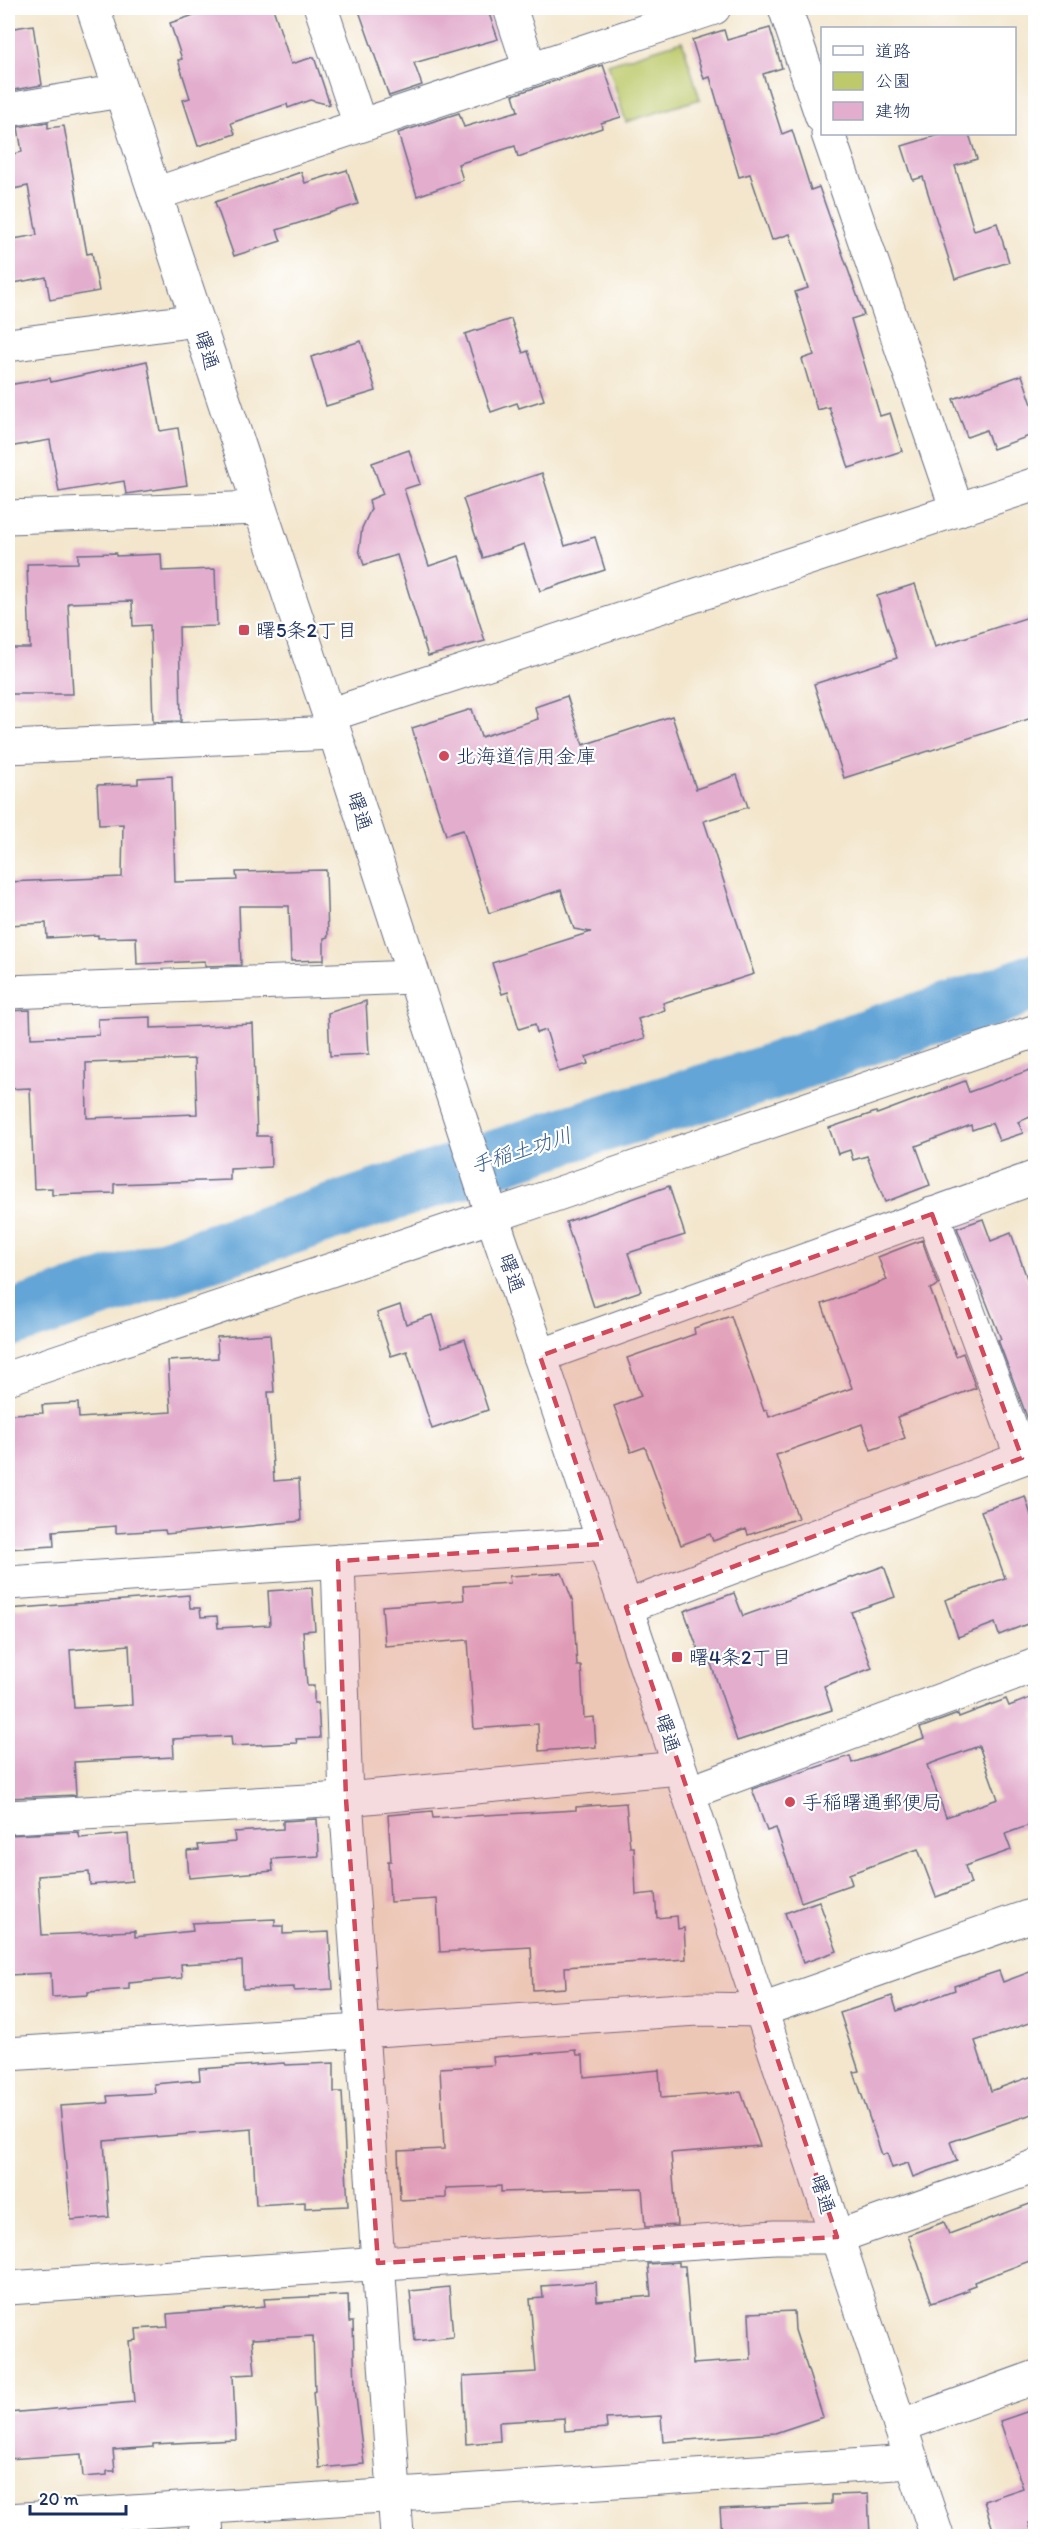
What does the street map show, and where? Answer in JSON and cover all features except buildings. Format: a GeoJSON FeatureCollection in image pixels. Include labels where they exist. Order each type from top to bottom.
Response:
{"type":"FeatureCollection","features":[{"type":"Feature","properties":{"kind":"street","name":"曙通"},"geometry":{"type":"LineString","coordinates":[[93,8],[332,724],[489,1206],[762,2010],[936,2536]]}},
{"type":"Feature","properties":{"kind":"street"},"geometry":{"type":"LineString","coordinates":[[321,8],[360,125]]}},
{"type":"Feature","properties":{"kind":"street"},"geometry":{"type":"LineString","coordinates":[[510,8],[530,69]]}},
{"type":"Feature","properties":{"kind":"street"},"geometry":{"type":"LineString","coordinates":[[155,194],[714,8]]}},
{"type":"Feature","properties":{"kind":"street"},"geometry":{"type":"LineString","coordinates":[[785,8],[821,114]]}},
{"type":"Feature","properties":{"kind":"street"},"geometry":{"type":"LineString","coordinates":[[8,110],[120,91]]}},
{"type":"Feature","properties":{"kind":"street"},"geometry":{"type":"LineString","coordinates":[[828,135],[957,510]]}},
{"type":"Feature","properties":{"kind":"street"},"geometry":{"type":"LineString","coordinates":[[8,345],[197,320]]}},
{"type":"Feature","properties":{"kind":"street"},"geometry":{"type":"LineString","coordinates":[[8,747],[332,724],[1035,484]]}},
{"type":"Feature","properties":{"kind":"street"},"geometry":{"type":"LineString","coordinates":[[8,517],[259,508]]}},
{"type":"Feature","properties":{"kind":"street"},"geometry":{"type":"LineString","coordinates":[[8,992],[414,977]]}},
{"type":"Feature","properties":{"kind":"street"},"geometry":{"type":"LineString","coordinates":[[8,1378],[489,1206],[1035,1031]]}},
{"type":"Feature","properties":{"kind":"street"},"geometry":{"type":"LineString","coordinates":[[540,1356],[1035,1177]]}},
{"type":"Feature","properties":{"kind":"street"},"geometry":{"type":"LineString","coordinates":[[626,1607],[1029,1455],[932,1214]]}},
{"type":"Feature","properties":{"kind":"street"},"geometry":{"type":"LineString","coordinates":[[8,1583],[603,1544]]}},
{"type":"Feature","properties":{"kind":"street"},"geometry":{"type":"LineString","coordinates":[[338,1561],[346,1799],[397,2536]]}},
{"type":"Feature","properties":{"kind":"street"},"geometry":{"type":"LineString","coordinates":[[8,1817],[684,1781],[1035,1665]]}},
{"type":"Feature","properties":{"kind":"street"},"geometry":{"type":"LineString","coordinates":[[8,2054],[697,2009],[762,2010],[1035,1914]]}},
{"type":"Feature","properties":{"kind":"street"},"geometry":{"type":"LineString","coordinates":[[8,2288],[776,2237],[837,2237],[1035,2166]]}},
{"type":"Feature","properties":{"kind":"street"},"geometry":{"type":"LineString","coordinates":[[900,2426],[1035,2377]]}},
{"type":"Feature","properties":{"kind":"street"},"geometry":{"type":"LineString","coordinates":[[8,2520],[206,2522],[394,2495],[912,2462]]}},
{"type":"Feature","properties":{"kind":"highlighted area"},"geometry":{"type":"Polygon","coordinates":[[[932,1214],[1022,1458],[626,1607],[837,2237],[378,2263],[346,1799],[338,1561],[603,1544],[540,1356],[932,1214]]]}},
{"type":"Feature","properties":{"kind":"green space"},"geometry":{"type":"Polygon","coordinates":[[[682,41],[700,99],[626,122],[608,64],[682,41]]]}},
{"type":"Feature","properties":{"kind":"waterway","name":"手稲土功川"},"geometry":{"type":"LineString","coordinates":[[8,1320],[572,1133],[762,1075],[873,1035],[990,999],[1036,981]]}},
{"type":"Feature","properties":{"kind":"place","name":"曙5条2丁目"},"geometry":{"type":"Point","coordinates":[244,630]}},
{"type":"Feature","properties":{"kind":"place","name":"北海道信用金庫"},"geometry":{"type":"Point","coordinates":[444,756]}},
{"type":"Feature","properties":{"kind":"place","name":"曙4条2丁目"},"geometry":{"type":"Point","coordinates":[677,1657]}},
{"type":"Feature","properties":{"kind":"place","name":"手稲曙通郵便局"},"geometry":{"type":"Point","coordinates":[790,1802]}}]}
